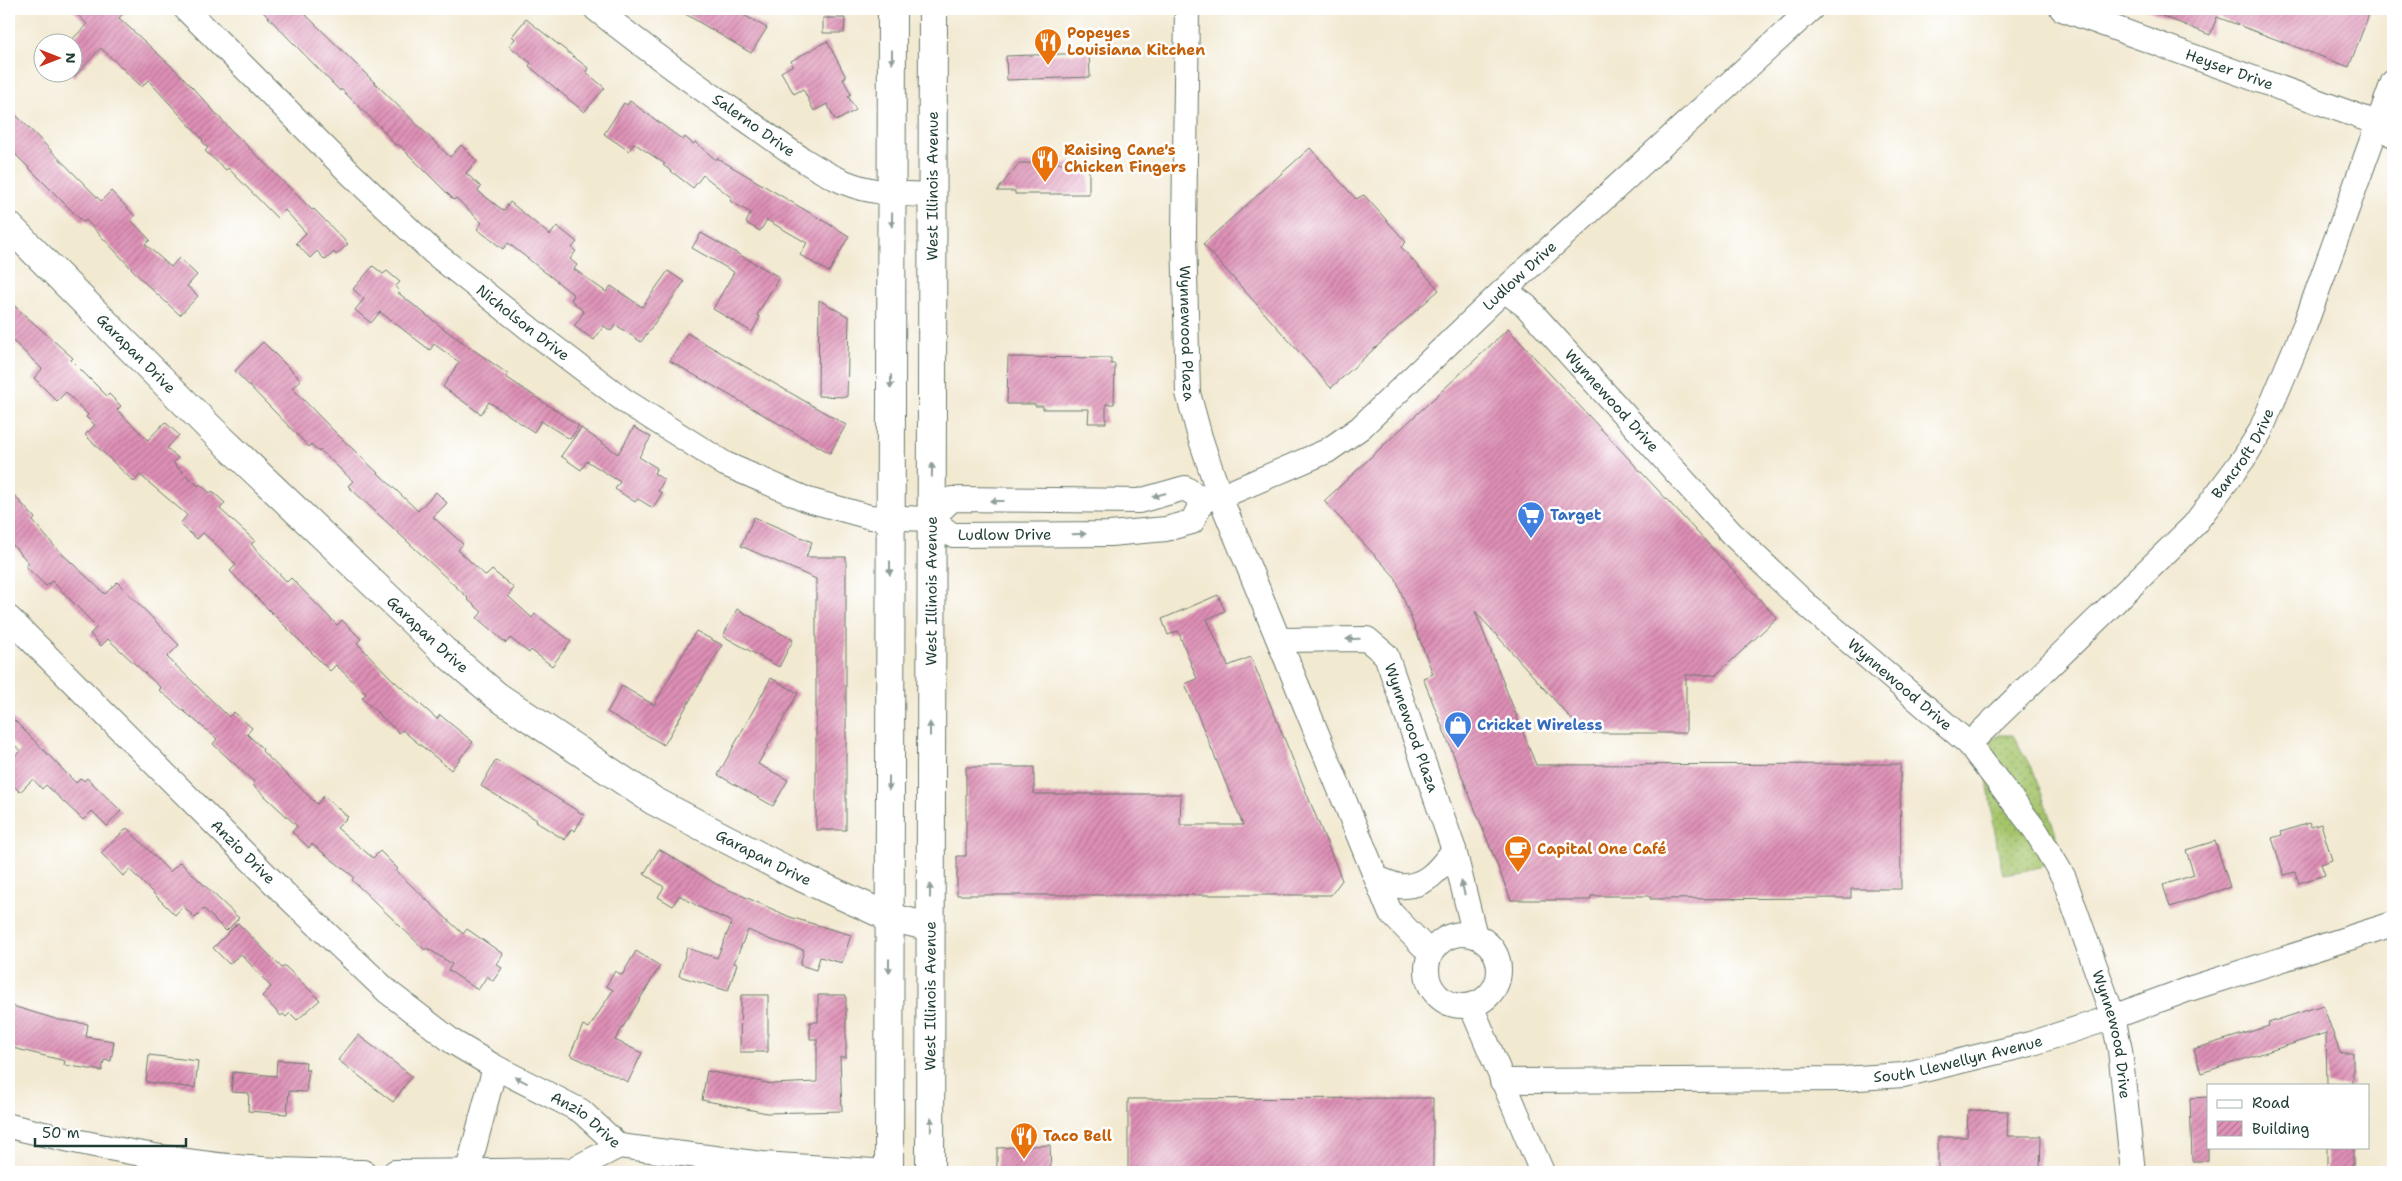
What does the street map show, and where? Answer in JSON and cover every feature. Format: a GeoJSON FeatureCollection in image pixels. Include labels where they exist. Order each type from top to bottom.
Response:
{"type":"FeatureCollection","features":[{"type":"Feature","properties":{"kind":"main road"},"geometry":{"type":"LineString","coordinates":[[890,1172],[892,9]]}},
{"type":"Feature","properties":{"kind":"main road","name":"West Illinois Avenue"},"geometry":{"type":"LineString","coordinates":[[930,1172],[932,1029],[930,926],[933,9]]}},
{"type":"Feature","properties":{"kind":"main road","name":"Garapan Drive"},"geometry":{"type":"LineString","coordinates":[[9,226],[211,429],[444,651],[497,696],[654,801],[790,872],[889,918],[930,926]]}},
{"type":"Feature","properties":{"kind":"street","name":"Nicholson Drive"},"geometry":{"type":"LineString","coordinates":[[186,9],[352,175],[433,252],[625,401],[725,464],[808,500],[870,517],[931,519]]}},
{"type":"Feature","properties":{"kind":"street","name":"Salerno Drive"},"geometry":{"type":"LineString","coordinates":[[596,9],[660,60],[809,164],[845,182],[892,194],[933,195]]}},
{"type":"Feature","properties":{"kind":"street","name":"Wynnewood Plaza"},"geometry":{"type":"LineString","coordinates":[[1187,9],[1184,234],[1188,392],[1200,437],[1212,498],[1280,640],[1390,912],[1430,953]]}},
{"type":"Feature","properties":{"kind":"street","name":"Ludlow Drive"},"geometry":{"type":"LineString","coordinates":[[931,519],[952,535],[1119,533],[1166,529],[1192,522],[1212,498],[1328,451],[1360,428],[1504,290],[1811,9]]}},
{"type":"Feature","properties":{"kind":"street","name":"Heyser Drive"},"geometry":{"type":"LineString","coordinates":[[2062,9],[2385,129]]}},
{"type":"Feature","properties":{"kind":"street","name":"Bancroft Drive"},"geometry":{"type":"LineString","coordinates":[[1969,744],[2194,525],[2244,458],[2264,425],[2385,129],[2393,82]]}},
{"type":"Feature","properties":{"kind":"street","name":"Wynnewood Drive"},"geometry":{"type":"LineString","coordinates":[[1504,290],[1526,306],[1732,533],[1809,607],[1969,744],[2036,831],[2064,878],[2113,1017],[2120,1050],[2133,1172]]}},
{"type":"Feature","properties":{"kind":"street"},"geometry":{"type":"LineString","coordinates":[[931,519],[952,499],[1139,501],[1185,488],[1212,498]]}},
{"type":"Feature","properties":{"kind":"street","name":"Anzio Drive"},"geometry":{"type":"LineString","coordinates":[[9,618],[287,896],[388,992],[453,1042],[494,1067],[581,1111],[619,1146],[762,1164],[890,1172]]}},
{"type":"Feature","properties":{"kind":"street","name":"Wynnewood Plaza"},"geometry":{"type":"LineString","coordinates":[[1280,640],[1367,639],[1386,655],[1454,850],[1475,936]]}},
{"type":"Feature","properties":{"kind":"street"},"geometry":{"type":"LineString","coordinates":[[1377,878],[1400,886],[1423,882],[1435,875],[1454,850]]}},
{"type":"Feature","properties":{"kind":"street","name":"South Llewellyn Avenue"},"geometry":{"type":"LineString","coordinates":[[1502,1081],[1842,1079],[1903,1075],[2030,1044],[2113,1017],[2189,989],[2393,924]]}},
{"type":"Feature","properties":{"kind":"street"},"geometry":{"type":"LineString","coordinates":[[1455,934],[1475,936],[1492,948],[1497,957],[1499,972],[1495,988],[1489,996],[1471,1006],[1450,1005],[1433,992],[1426,973],[1430,953],[1445,938],[1455,934]]}},
{"type":"Feature","properties":{"kind":"street"},"geometry":{"type":"LineString","coordinates":[[1471,1006],[1542,1172]]}},
{"type":"Feature","properties":{"kind":"street"},"geometry":{"type":"LineString","coordinates":[[468,1170],[494,1067]]}},
{"type":"Feature","properties":{"kind":"street"},"geometry":{"type":"LineString","coordinates":[[9,1126],[76,1142],[192,1162],[238,1167],[363,1172]]}},
{"type":"Feature","properties":{"kind":"street"},"geometry":{"type":"LineString","coordinates":[[395,1172],[572,1170],[619,1146]]}},
{"type":"Feature","properties":{"kind":"green space"},"geometry":{"type":"Polygon","coordinates":[[[1999,735],[2013,735],[2034,773],[2062,851],[2057,857],[2043,866],[2003,874],[1981,746],[1999,735]]]}},
{"type":"Feature","properties":{"kind":"building"},"geometry":{"type":"Polygon","coordinates":[[[72,9],[128,9],[119,18],[181,75],[229,128],[348,244],[336,255],[334,252],[325,260],[317,251],[310,258],[296,243],[306,233],[285,210],[277,218],[228,168],[226,170],[205,151],[208,148],[203,140],[148,80],[142,87],[101,48],[82,68],[82,32],[79,32],[87,24],[72,9]]]}},
{"type":"Feature","properties":{"kind":"building"},"geometry":{"type":"Polygon","coordinates":[[[260,9],[300,9],[450,157],[461,145],[477,161],[466,173],[481,187],[478,191],[504,211],[510,202],[550,235],[557,226],[577,242],[572,248],[576,251],[570,259],[577,265],[574,269],[606,292],[611,286],[642,307],[668,271],[684,282],[641,342],[616,325],[611,331],[604,326],[594,340],[574,326],[584,312],[571,300],[574,295],[508,243],[503,249],[477,229],[482,223],[456,198],[454,200],[398,144],[396,146],[382,129],[341,89],[340,91],[260,9]]]}},
{"type":"Feature","properties":{"kind":"building"},"geometry":{"type":"Polygon","coordinates":[[[677,9],[733,9],[767,28],[751,53],[677,9]]]}},
{"type":"Feature","properties":{"kind":"building"},"geometry":{"type":"Polygon","coordinates":[[[2145,9],[2371,9],[2349,67],[2217,17],[2210,35],[2145,9]]]}},
{"type":"Feature","properties":{"kind":"building"},"geometry":{"type":"Polygon","coordinates":[[[823,18],[845,18],[844,33],[823,33],[823,18]]]}},
{"type":"Feature","properties":{"kind":"building"},"geometry":{"type":"Polygon","coordinates":[[[526,19],[588,68],[586,72],[605,88],[584,112],[529,66],[531,63],[509,46],[515,39],[512,36],[526,19]]]}},
{"type":"Feature","properties":{"kind":"building"},"geometry":{"type":"Polygon","coordinates":[[[827,41],[846,77],[843,79],[851,94],[848,96],[856,110],[836,121],[827,104],[814,111],[803,89],[794,94],[781,72],[793,65],[791,61],[827,41]]]}},
{"type":"Feature","properties":{"kind":"building","name":"Popeyes Louisiana Kitchen"},"geometry":{"type":"Polygon","coordinates":[[[1089,53],[1090,77],[1007,80],[1006,56],[1089,53]]]}},
{"type":"Feature","properties":{"kind":"building"},"geometry":{"type":"Polygon","coordinates":[[[630,101],[683,140],[685,137],[693,144],[695,142],[716,160],[717,158],[849,236],[829,272],[800,255],[807,243],[767,220],[760,231],[746,223],[751,213],[730,201],[732,198],[703,175],[693,188],[663,165],[665,164],[634,143],[629,151],[604,134],[624,103],[627,105],[630,101]]]}},
{"type":"Feature","properties":{"kind":"building"},"geometry":{"type":"Polygon","coordinates":[[[9,108],[101,201],[111,191],[135,216],[131,220],[150,240],[145,244],[171,267],[179,258],[197,275],[187,286],[198,296],[180,315],[146,284],[86,220],[83,222],[9,148],[9,108]]]}},
{"type":"Feature","properties":{"kind":"building"},"geometry":{"type":"Polygon","coordinates":[[[1310,148],[1356,199],[1364,195],[1406,242],[1401,247],[1439,290],[1331,388],[1203,244],[1310,148]]]}},
{"type":"Feature","properties":{"kind":"building","name":"Raising Cane's Chicken Fingers"},"geometry":{"type":"Polygon","coordinates":[[[1019,163],[1089,163],[1089,194],[1015,194],[1015,191],[997,191],[1019,163]]]}},
{"type":"Feature","properties":{"kind":"building"},"geometry":{"type":"Polygon","coordinates":[[[701,233],[779,277],[757,315],[760,317],[752,332],[713,309],[734,272],[692,248],[701,233]]]}},
{"type":"Feature","properties":{"kind":"building"},"geometry":{"type":"Polygon","coordinates":[[[373,266],[383,274],[387,271],[400,282],[395,287],[399,290],[397,292],[448,332],[508,374],[506,377],[579,426],[570,439],[541,421],[534,432],[489,402],[481,414],[443,387],[459,362],[434,344],[430,350],[380,312],[371,323],[355,310],[364,299],[353,289],[373,266]]]}},
{"type":"Feature","properties":{"kind":"building"},"geometry":{"type":"Polygon","coordinates":[[[819,300],[849,317],[847,397],[818,396],[819,300]]]}},
{"type":"Feature","properties":{"kind":"building"},"geometry":{"type":"Polygon","coordinates":[[[9,301],[73,358],[71,360],[107,396],[109,394],[121,406],[117,410],[148,440],[165,422],[179,435],[167,448],[178,458],[173,463],[198,486],[200,484],[210,493],[212,491],[225,503],[220,509],[255,541],[251,544],[287,582],[291,578],[337,625],[342,620],[361,639],[357,643],[393,680],[437,719],[440,715],[473,742],[451,770],[402,730],[399,733],[362,698],[366,694],[336,665],[330,671],[230,571],[236,565],[221,549],[203,533],[197,539],[180,524],[187,515],[140,475],[134,482],[85,435],[95,425],[86,417],[88,415],[66,392],[57,401],[34,378],[42,369],[9,337],[9,301]]]}},
{"type":"Feature","properties":{"kind":"building"},"geometry":{"type":"Polygon","coordinates":[[[1508,329],[1777,618],[1716,675],[1686,675],[1686,733],[1584,733],[1475,611],[1536,765],[1900,764],[1901,889],[1851,889],[1851,898],[1650,899],[1650,896],[1591,896],[1591,900],[1511,900],[1423,678],[1433,674],[1395,577],[1324,501],[1508,329]]]}},
{"type":"Feature","properties":{"kind":"building"},"geometry":{"type":"Polygon","coordinates":[[[687,333],[846,425],[830,453],[670,361],[687,333]]]}},
{"type":"Feature","properties":{"kind":"building"},"geometry":{"type":"Polygon","coordinates":[[[263,342],[301,380],[292,388],[337,434],[418,511],[436,492],[447,503],[433,517],[463,544],[458,550],[486,576],[492,570],[514,588],[508,596],[532,618],[535,614],[571,641],[552,666],[531,650],[529,653],[510,638],[506,643],[477,618],[482,612],[348,486],[353,481],[320,450],[319,452],[311,444],[309,447],[235,371],[263,342]]]}},
{"type":"Feature","properties":{"kind":"building"},"geometry":{"type":"Polygon","coordinates":[[[1008,357],[1111,358],[1111,364],[1115,364],[1114,404],[1106,404],[1106,423],[1088,423],[1089,409],[1043,409],[1043,406],[1035,406],[1035,404],[1007,404],[1008,357]]]}},
{"type":"Feature","properties":{"kind":"building"},"geometry":{"type":"Polygon","coordinates":[[[634,427],[651,437],[639,457],[657,468],[654,473],[664,480],[658,491],[662,493],[653,508],[638,499],[635,502],[615,489],[620,482],[587,461],[581,470],[561,456],[581,428],[618,454],[634,427]]]}},
{"type":"Feature","properties":{"kind":"building"},"geometry":{"type":"Polygon","coordinates":[[[9,490],[35,518],[33,521],[56,548],[105,594],[117,582],[179,645],[167,657],[229,717],[234,712],[252,728],[247,734],[263,749],[262,751],[317,804],[324,796],[348,817],[337,828],[373,858],[380,851],[398,869],[396,871],[463,934],[467,929],[503,954],[496,964],[502,968],[493,981],[487,976],[478,990],[448,970],[452,964],[427,948],[425,950],[352,880],[354,877],[312,844],[309,848],[292,832],[297,826],[213,744],[217,739],[159,690],[161,688],[108,639],[101,646],[90,634],[97,627],[52,581],[46,586],[26,567],[29,563],[9,541],[9,490]]]}},
{"type":"Feature","properties":{"kind":"building"},"geometry":{"type":"Polygon","coordinates":[[[754,517],[812,542],[806,557],[846,557],[846,830],[816,830],[816,579],[741,546],[754,517]]]}},
{"type":"Feature","properties":{"kind":"building"},"geometry":{"type":"Polygon","coordinates":[[[1218,595],[1225,611],[1207,619],[1228,666],[1251,657],[1342,880],[1331,895],[957,895],[957,856],[966,856],[966,767],[1034,767],[1034,794],[1181,794],[1180,825],[1243,825],[1185,684],[1197,679],[1178,631],[1168,635],[1162,619],[1218,595]]]}},
{"type":"Feature","properties":{"kind":"building"},"geometry":{"type":"Polygon","coordinates":[[[737,609],[793,640],[779,667],[723,636],[737,609]]]}},
{"type":"Feature","properties":{"kind":"building"},"geometry":{"type":"Polygon","coordinates":[[[696,631],[722,645],[664,745],[607,712],[622,686],[654,705],[696,631]]]}},
{"type":"Feature","properties":{"kind":"building"},"geometry":{"type":"Polygon","coordinates":[[[771,678],[798,693],[758,764],[788,780],[773,806],[718,775],[771,678]]]}},
{"type":"Feature","properties":{"kind":"building"},"geometry":{"type":"Polygon","coordinates":[[[9,715],[76,783],[81,778],[84,781],[87,778],[121,811],[107,826],[92,811],[83,820],[46,785],[42,789],[33,779],[20,792],[9,781],[9,762],[20,751],[9,739],[9,715]]]}},
{"type":"Feature","properties":{"kind":"building"},"geometry":{"type":"Polygon","coordinates":[[[496,760],[584,815],[575,831],[571,829],[565,840],[536,822],[537,820],[481,786],[496,760]]]}},
{"type":"Feature","properties":{"kind":"building"},"geometry":{"type":"Polygon","coordinates":[[[2309,823],[2311,827],[2321,824],[2332,860],[2321,864],[2325,875],[2299,883],[2295,872],[2284,875],[2272,838],[2282,835],[2281,832],[2309,823]]]}},
{"type":"Feature","properties":{"kind":"building"},"geometry":{"type":"Polygon","coordinates":[[[127,828],[170,872],[180,862],[239,918],[226,931],[204,909],[195,918],[183,906],[175,915],[130,870],[123,876],[101,853],[127,828]]]}},
{"type":"Feature","properties":{"kind":"building"},"geometry":{"type":"Polygon","coordinates":[[[2215,841],[2230,887],[2170,907],[2163,885],[2194,875],[2186,850],[2215,841]]]}},
{"type":"Feature","properties":{"kind":"building"},"geometry":{"type":"Polygon","coordinates":[[[659,849],[716,884],[790,917],[851,935],[842,963],[820,957],[816,970],[800,965],[804,950],[771,940],[748,930],[734,963],[737,964],[728,991],[679,976],[687,948],[717,958],[732,922],[699,907],[679,895],[673,906],[658,897],[664,887],[644,874],[659,849]]]}},
{"type":"Feature","properties":{"kind":"building"},"geometry":{"type":"Polygon","coordinates":[[[238,923],[282,968],[285,966],[320,1000],[297,1020],[290,1013],[286,1017],[283,1014],[281,1016],[262,996],[271,987],[241,954],[229,964],[213,948],[238,923]]]}},
{"type":"Feature","properties":{"kind":"building"},"geometry":{"type":"Polygon","coordinates":[[[636,951],[660,966],[615,1040],[642,1053],[628,1082],[570,1055],[583,1025],[589,1028],[613,990],[606,986],[615,971],[622,975],[636,951]]]}},
{"type":"Feature","properties":{"kind":"building"},"geometry":{"type":"Polygon","coordinates":[[[741,995],[768,995],[768,1052],[740,1052],[741,995]]]}},
{"type":"Feature","properties":{"kind":"building"},"geometry":{"type":"Polygon","coordinates":[[[818,995],[846,995],[846,1057],[840,1057],[842,1111],[767,1113],[702,1100],[707,1071],[772,1084],[817,1082],[817,1039],[810,1039],[810,1022],[818,1022],[818,995]]]}},
{"type":"Feature","properties":{"kind":"building"},"geometry":{"type":"Polygon","coordinates":[[[9,1005],[59,1020],[88,1024],[86,1037],[114,1041],[111,1061],[104,1060],[102,1071],[64,1065],[65,1061],[9,1047],[9,1005]]]}},
{"type":"Feature","properties":{"kind":"building"},"geometry":{"type":"Polygon","coordinates":[[[2323,1005],[2340,1053],[2353,1053],[2353,1084],[2327,1084],[2326,1033],[2201,1073],[2194,1049],[2269,1026],[2268,1023],[2323,1005]]]}},
{"type":"Feature","properties":{"kind":"building"},"geometry":{"type":"Polygon","coordinates":[[[358,1035],[412,1076],[393,1102],[338,1060],[358,1035]]]}},
{"type":"Feature","properties":{"kind":"building"},"geometry":{"type":"Polygon","coordinates":[[[149,1055],[198,1061],[195,1088],[146,1082],[149,1055]]]}},
{"type":"Feature","properties":{"kind":"building"},"geometry":{"type":"Polygon","coordinates":[[[277,1060],[306,1062],[305,1070],[309,1070],[306,1092],[289,1091],[287,1114],[248,1111],[249,1093],[231,1092],[233,1072],[276,1076],[277,1060]]]}},
{"type":"Feature","properties":{"kind":"building"},"geometry":{"type":"Polygon","coordinates":[[[2207,1097],[2208,1161],[2192,1161],[2190,1098],[2207,1097]]]}},
{"type":"Feature","properties":{"kind":"building"},"geometry":{"type":"Polygon","coordinates":[[[1433,1098],[1433,1172],[1128,1172],[1128,1099],[1433,1098]]]}},
{"type":"Feature","properties":{"kind":"building"},"geometry":{"type":"Polygon","coordinates":[[[1968,1110],[2008,1111],[2007,1136],[2041,1136],[2040,1172],[1938,1172],[1938,1137],[1967,1137],[1968,1110]]]}},
{"type":"Feature","properties":{"kind":"building","name":"Taco Bell"},"geometry":{"type":"Polygon","coordinates":[[[1050,1145],[1051,1172],[997,1172],[997,1148],[1050,1145]]]}},
{"type":"Feature","properties":{"kind":"building"},"geometry":{"type":"Polygon","coordinates":[[[2327,1148],[2353,1148],[2353,1172],[2327,1172],[2327,1148]]]}},
{"type":"Feature","properties":{"kind":"place","name":"Popeyes Louisiana Kitchen"},"geometry":{"type":"Point","coordinates":[1048,66]}},
{"type":"Feature","properties":{"kind":"place","name":"Raising Cane's Chicken Fingers"},"geometry":{"type":"Point","coordinates":[1045,183]}},
{"type":"Feature","properties":{"kind":"place","name":"Target"},"geometry":{"type":"Point","coordinates":[1531,539]}},
{"type":"Feature","properties":{"kind":"place","name":"Cricket Wireless"},"geometry":{"type":"Point","coordinates":[1458,749]}},
{"type":"Feature","properties":{"kind":"place","name":"Capital One Café"},"geometry":{"type":"Point","coordinates":[1518,873]}},
{"type":"Feature","properties":{"kind":"place","name":"Taco Bell"},"geometry":{"type":"Point","coordinates":[1024,1160]}}]}
